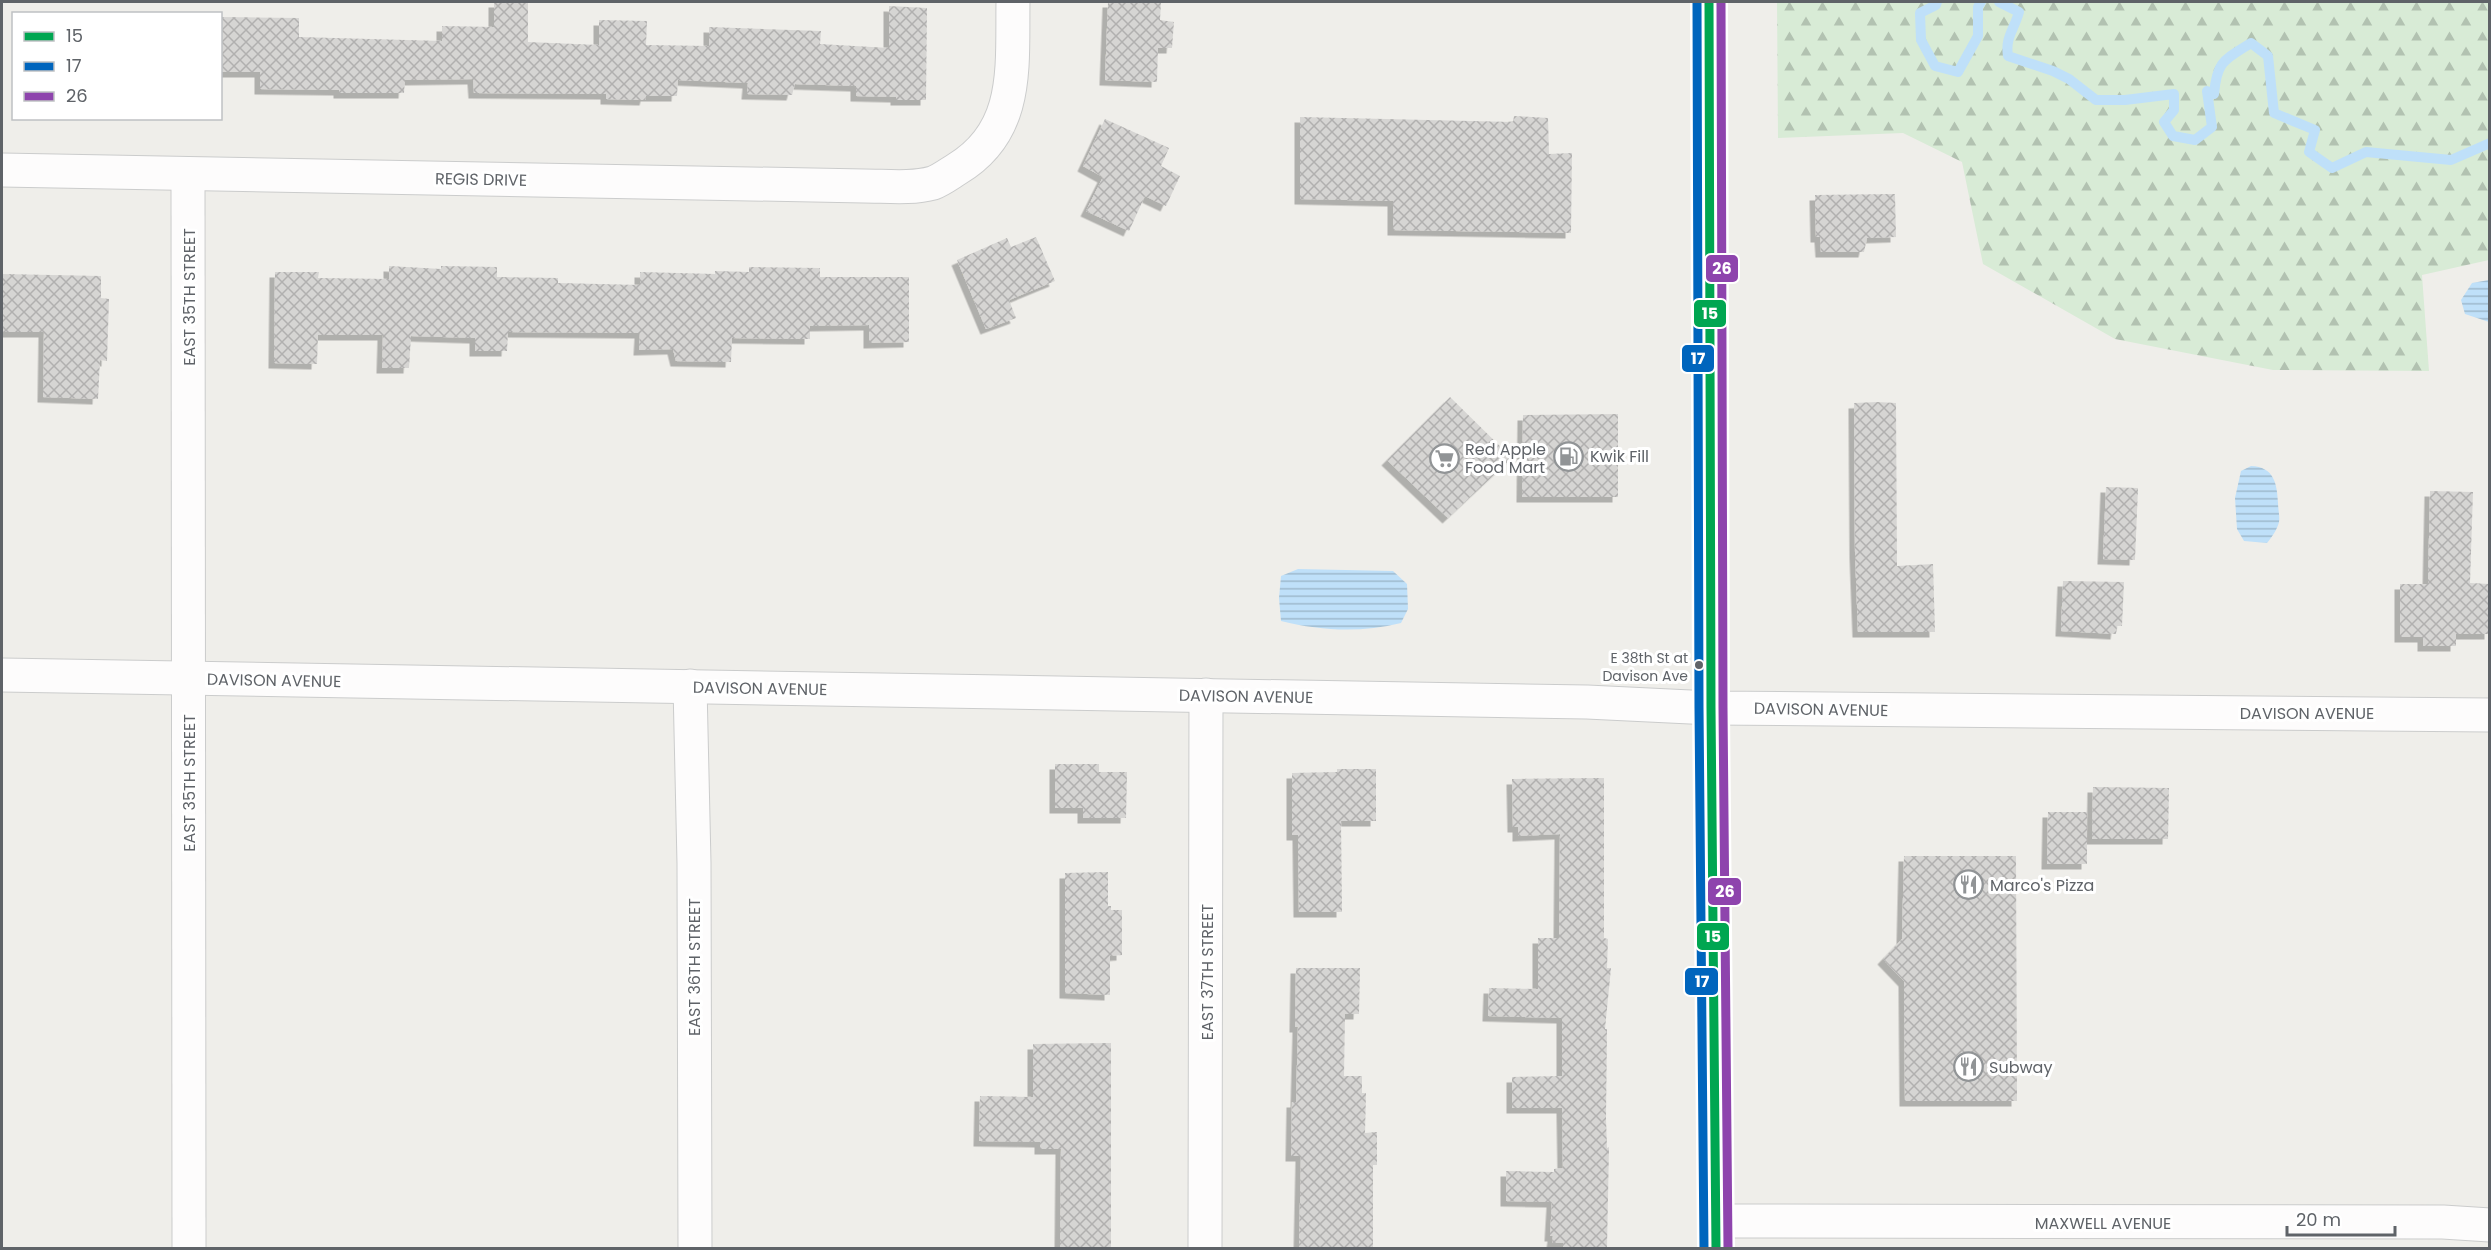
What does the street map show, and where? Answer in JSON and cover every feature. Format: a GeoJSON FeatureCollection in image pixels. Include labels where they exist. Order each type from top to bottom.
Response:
{"type":"FeatureCollection","features":[{"type":"Feature","properties":{"kind":"main road"},"geometry":{"type":"LineString","coordinates":[[1709,2],[1711,708],[1716,1235]]}},
{"type":"Feature","properties":{"kind":"street","name":"REGIS DRIVE"},"geometry":{"type":"LineString","coordinates":[[2,171],[905,186],[933,183],[982,150],[996,133],[1005,113],[1011,83],[1013,2]]}},
{"type":"Feature","properties":{"kind":"street","name":"EAST 35TH STREET"},"geometry":{"type":"LineString","coordinates":[[188,174],[189,1248]]}},
{"type":"Feature","properties":{"kind":"street","name":"DAVISON AVENUE"},"geometry":{"type":"LineString","coordinates":[[2,675],[1587,702],[1711,708],[2490,715]]}},
{"type":"Feature","properties":{"kind":"street","name":"EAST 36TH STREET"},"geometry":{"type":"LineString","coordinates":[[690,686],[694,863],[695,1248]]}},
{"type":"Feature","properties":{"kind":"street","name":"EAST 37TH STREET"},"geometry":{"type":"LineString","coordinates":[[1205,1248],[1206,695]]}},
{"type":"Feature","properties":{"kind":"street","name":"MAXWELL AVENUE"},"geometry":{"type":"LineString","coordinates":[[1716,1235],[2443,1222],[2490,1225]]}},
{"type":"Feature","properties":{"kind":"green space"},"geometry":{"type":"Polygon","coordinates":[[[1777,2],[2489,2],[2489,260],[2422,275],[2429,371],[2273,370],[2115,339],[1983,264],[1962,162],[1903,133],[1778,138],[1777,2]]]}},
{"type":"Feature","properties":{"kind":"water"},"geometry":{"type":"Polygon","coordinates":[[[2489,280],[2489,322],[2465,314],[2461,300],[2472,283],[2489,280]]]}},
{"type":"Feature","properties":{"kind":"water"},"geometry":{"type":"Polygon","coordinates":[[[2251,466],[2265,469],[2273,477],[2277,489],[2279,522],[2267,543],[2244,541],[2237,529],[2235,498],[2241,471],[2251,466]]]}},
{"type":"Feature","properties":{"kind":"water"},"geometry":{"type":"Polygon","coordinates":[[[1298,569],[1393,571],[1407,584],[1408,609],[1401,623],[1371,628],[1326,629],[1281,621],[1279,598],[1281,576],[1298,569]]]}},
{"type":"Feature","properties":{"kind":"building"},"geometry":{"type":"Polygon","coordinates":[[[494,2],[528,2],[528,42],[599,45],[599,20],[647,21],[646,45],[709,46],[709,27],[821,31],[820,44],[889,48],[889,6],[927,8],[926,100],[856,96],[856,86],[795,84],[792,95],[747,94],[748,83],[678,80],[677,96],[646,96],[645,100],[606,99],[606,94],[474,93],[473,79],[405,80],[404,93],[339,93],[339,90],[260,89],[260,72],[222,72],[222,17],[299,18],[299,37],[442,41],[442,26],[494,27],[494,2]]]}},
{"type":"Feature","properties":{"kind":"building"},"geometry":{"type":"Polygon","coordinates":[[[1108,2],[1161,2],[1160,20],[1174,22],[1172,48],[1158,48],[1157,82],[1105,80],[1108,2]]]}},
{"type":"Feature","properties":{"kind":"building"},"geometry":{"type":"Polygon","coordinates":[[[1514,116],[1548,118],[1549,154],[1572,153],[1571,233],[1393,230],[1393,201],[1300,199],[1300,117],[1513,122],[1514,116]]]}},
{"type":"Feature","properties":{"kind":"building"},"geometry":{"type":"Polygon","coordinates":[[[1105,119],[1169,148],[1161,166],[1180,176],[1166,206],[1145,196],[1129,231],[1086,211],[1103,177],[1083,166],[1105,119]]]}},
{"type":"Feature","properties":{"kind":"building"},"geometry":{"type":"Polygon","coordinates":[[[1895,194],[1896,237],[1867,238],[1864,252],[1821,252],[1820,237],[1816,237],[1815,195],[1895,194]]]}},
{"type":"Feature","properties":{"kind":"building"},"geometry":{"type":"Polygon","coordinates":[[[1036,237],[1055,281],[1009,300],[1016,318],[986,329],[957,260],[1007,238],[1011,247],[1036,237]]]}},
{"type":"Feature","properties":{"kind":"building"},"geometry":{"type":"Polygon","coordinates":[[[389,266],[441,269],[441,266],[497,267],[497,277],[558,278],[558,283],[640,285],[640,272],[715,274],[715,271],[749,272],[749,267],[820,268],[820,277],[909,277],[909,342],[869,343],[869,325],[810,326],[810,339],[732,338],[731,362],[676,361],[673,349],[639,350],[640,333],[508,332],[507,351],[475,351],[475,338],[411,336],[409,368],[382,368],[383,335],[318,335],[317,364],[274,363],[275,272],[319,272],[318,278],[389,279],[389,266]]]}},
{"type":"Feature","properties":{"kind":"building"},"geometry":{"type":"Polygon","coordinates":[[[2,274],[101,276],[101,298],[109,299],[107,361],[100,360],[98,399],[43,397],[44,332],[2,332],[2,274]]]}},
{"type":"Feature","properties":{"kind":"building"},"geometry":{"type":"Polygon","coordinates":[[[1450,397],[1512,458],[1448,518],[1387,460],[1450,397]]]}},
{"type":"Feature","properties":{"kind":"building"},"geometry":{"type":"Polygon","coordinates":[[[1854,403],[1896,403],[1897,566],[1933,564],[1935,632],[1858,632],[1854,403]]]}},
{"type":"Feature","properties":{"kind":"building"},"geometry":{"type":"Polygon","coordinates":[[[1618,414],[1618,497],[1522,497],[1523,415],[1618,414]]]}},
{"type":"Feature","properties":{"kind":"building"},"geometry":{"type":"Polygon","coordinates":[[[2106,487],[2138,488],[2135,560],[2103,559],[2106,487]]]}},
{"type":"Feature","properties":{"kind":"building"},"geometry":{"type":"Polygon","coordinates":[[[2430,491],[2473,492],[2470,583],[2490,584],[2490,634],[2456,634],[2456,646],[2423,646],[2423,637],[2400,637],[2400,584],[2428,584],[2430,491]]]}},
{"type":"Feature","properties":{"kind":"building"},"geometry":{"type":"Polygon","coordinates":[[[2063,581],[2124,582],[2122,626],[2117,626],[2116,634],[2061,631],[2063,581]]]}},
{"type":"Feature","properties":{"kind":"building"},"geometry":{"type":"Polygon","coordinates":[[[1055,764],[1099,764],[1099,772],[1127,772],[1126,818],[1083,818],[1083,808],[1055,808],[1055,764]]]}},
{"type":"Feature","properties":{"kind":"building"},"geometry":{"type":"Polygon","coordinates":[[[1337,769],[1376,769],[1376,821],[1341,821],[1342,912],[1299,912],[1298,835],[1292,835],[1292,773],[1337,772],[1337,769]]]}},
{"type":"Feature","properties":{"kind":"building"},"geometry":{"type":"Polygon","coordinates":[[[1604,778],[1604,938],[1608,939],[1607,968],[1611,968],[1605,1029],[1607,1029],[1607,1148],[1609,1147],[1607,1248],[1563,1248],[1563,1243],[1552,1243],[1553,1236],[1550,1236],[1552,1202],[1506,1201],[1506,1171],[1554,1172],[1554,1169],[1563,1168],[1562,1108],[1512,1108],[1512,1077],[1562,1076],[1562,1018],[1488,1016],[1489,988],[1538,989],[1538,938],[1559,938],[1560,834],[1518,836],[1518,827],[1513,827],[1512,779],[1604,778]]]}},
{"type":"Feature","properties":{"kind":"building"},"geometry":{"type":"Polygon","coordinates":[[[2093,787],[2169,788],[2168,839],[2092,839],[2093,787]]]}},
{"type":"Feature","properties":{"kind":"building"},"geometry":{"type":"Polygon","coordinates":[[[2048,812],[2087,812],[2087,864],[2047,864],[2048,812]]]}},
{"type":"Feature","properties":{"kind":"building"},"geometry":{"type":"Polygon","coordinates":[[[1904,856],[2016,856],[2017,1101],[1905,1101],[1904,981],[1883,959],[1902,939],[1904,856]]]}},
{"type":"Feature","properties":{"kind":"building"},"geometry":{"type":"Polygon","coordinates":[[[1108,872],[1108,906],[1111,906],[1111,910],[1122,910],[1122,955],[1110,956],[1110,995],[1065,993],[1065,873],[1108,872]]]}},
{"type":"Feature","properties":{"kind":"building"},"geometry":{"type":"Polygon","coordinates":[[[1296,968],[1360,968],[1359,1014],[1345,1014],[1344,1076],[1362,1076],[1362,1093],[1366,1093],[1365,1133],[1377,1132],[1377,1165],[1373,1165],[1373,1248],[1299,1248],[1301,1156],[1291,1156],[1292,1102],[1296,1102],[1298,1027],[1295,1027],[1296,968]]]}},
{"type":"Feature","properties":{"kind":"building"},"geometry":{"type":"Polygon","coordinates":[[[1111,1043],[1111,1248],[1060,1248],[1061,1149],[1040,1149],[1040,1142],[979,1141],[980,1096],[1033,1097],[1033,1044],[1111,1043]]]}},
{"type":"Feature","properties":{"kind":"waterway"},"geometry":{"type":"LineString","coordinates":[[1937,2],[1936,5],[1920,13],[1921,40],[1935,66],[1958,72],[1978,36],[1978,7],[1981,2]]}},
{"type":"Feature","properties":{"kind":"waterway"},"geometry":{"type":"LineString","coordinates":[[1999,2],[2019,12],[2009,38],[2008,56],[2053,71],[2069,79],[2096,100],[2125,100],[2174,94],[2174,110],[2164,122],[2173,136],[2195,140],[2212,127],[2207,91],[2214,94],[2217,74],[2224,62],[2251,43],[2268,56],[2274,113],[2315,130],[2309,152],[2332,168],[2366,152],[2451,160],[2490,143]]}},
{"type":"Feature","properties":{"kind":"transit line","name":"17"},"geometry":{"type":"LineString","coordinates":[[1697,2],[1699,708],[1704,1248]]}},
{"type":"Feature","properties":{"kind":"transit line","name":"15"},"geometry":{"type":"LineString","coordinates":[[1709,2],[1711,708],[1716,1248]]}},
{"type":"Feature","properties":{"kind":"transit line","name":"26"},"geometry":{"type":"LineString","coordinates":[[1721,2],[1723,708],[1728,1248]]}},
{"type":"Feature","properties":{"kind":"place","name":"Kwik Fill"},"geometry":{"type":"Point","coordinates":[1569,456]}},
{"type":"Feature","properties":{"kind":"place","name":"Red Apple Food Mart"},"geometry":{"type":"Point","coordinates":[1444,458]}},
{"type":"Feature","properties":{"kind":"place","name":"E 38th St at Davison Ave"},"geometry":{"type":"Point","coordinates":[1699,665]}},
{"type":"Feature","properties":{"kind":"place","name":"Marco's Pizza"},"geometry":{"type":"Point","coordinates":[1969,885]}},
{"type":"Feature","properties":{"kind":"place","name":"Subway"},"geometry":{"type":"Point","coordinates":[1968,1067]}}]}
